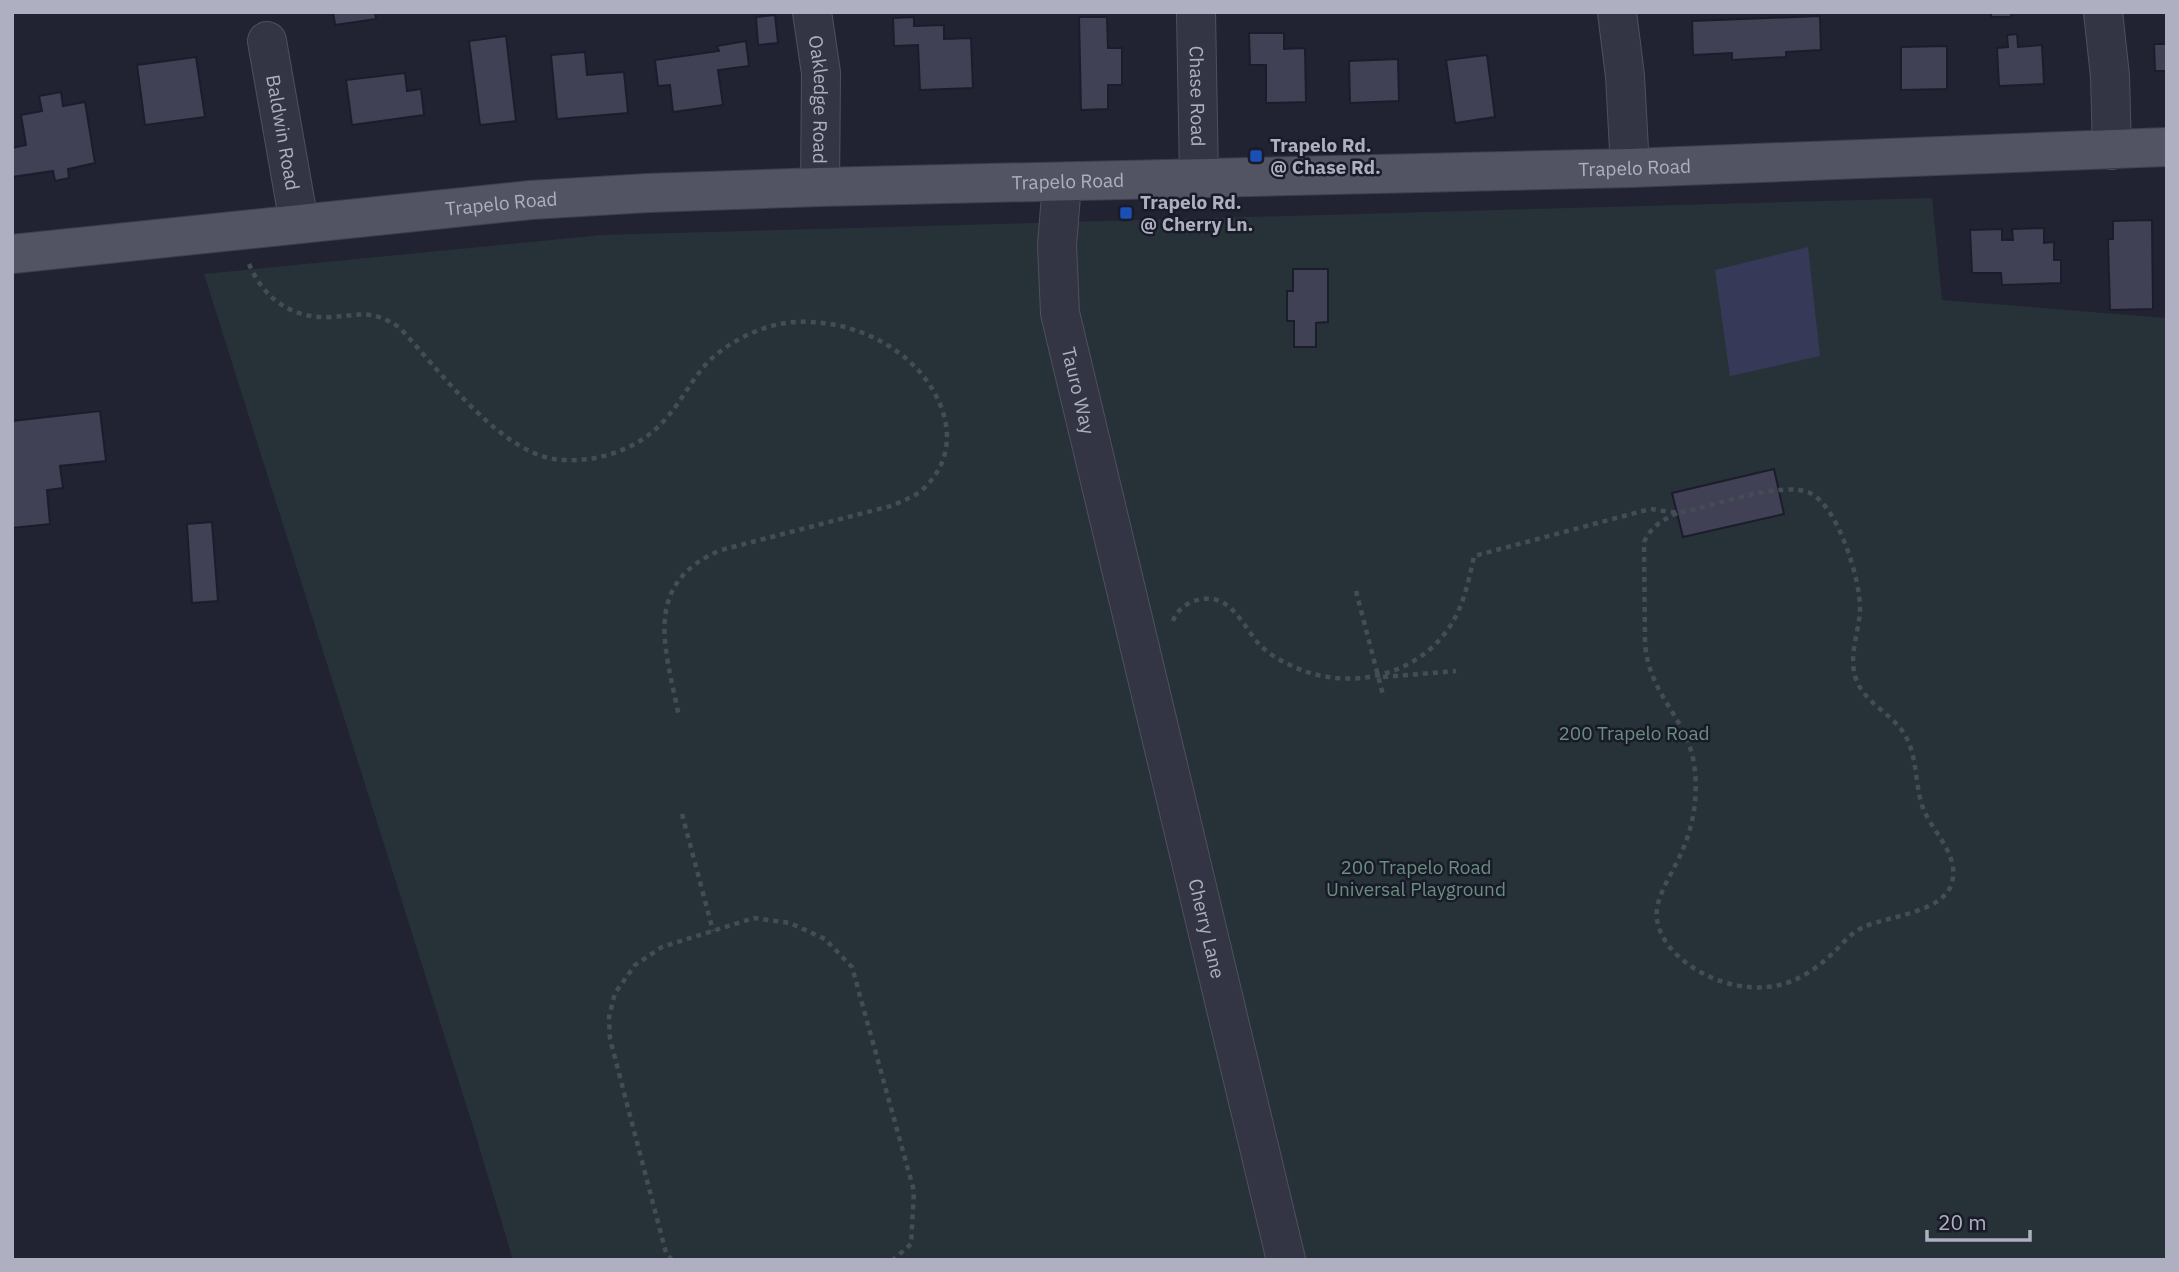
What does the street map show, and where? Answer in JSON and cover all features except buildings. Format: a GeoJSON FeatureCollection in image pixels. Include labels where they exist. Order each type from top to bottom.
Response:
{"type":"FeatureCollection","features":[{"type":"Feature","properties":{"kind":"main road","name":"Trapelo Road"},"geometry":{"type":"LineString","coordinates":[[12,254],[299,222],[543,199],[820,187],[1630,168],[2167,147]]}},
{"type":"Feature","properties":{"kind":"street","name":"Oakledge Road"},"geometry":{"type":"LineString","coordinates":[[812,12],[821,73],[820,187]]}},
{"type":"Feature","properties":{"kind":"street","name":"Chase Road"},"geometry":{"type":"LineString","coordinates":[[1196,12],[1199,178]]}},
{"type":"Feature","properties":{"kind":"street"},"geometry":{"type":"LineString","coordinates":[[1617,12],[1625,76],[1630,168]]}},
{"type":"Feature","properties":{"kind":"street"},"geometry":{"type":"LineString","coordinates":[[2103,12],[2110,76],[2112,150]]}},
{"type":"Feature","properties":{"kind":"street","name":"Baldwin Road"},"geometry":{"type":"LineString","coordinates":[[267,41],[299,222]]}},
{"type":"Feature","properties":{"kind":"street","name":"Tauro Way"},"geometry":{"type":"LineString","coordinates":[[1062,183],[1058,245],[1060,313],[1129,596]]}},
{"type":"Feature","properties":{"kind":"street","name":"Cherry Lane"},"geometry":{"type":"LineString","coordinates":[[1129,596],[1286,1260]]}},
{"type":"Feature","properties":{"kind":"path"},"geometry":{"type":"LineString","coordinates":[[248,263],[259,285],[285,307],[306,315],[330,317],[372,313],[393,323],[489,425],[528,452],[551,459],[576,461],[603,457],[650,434],[667,418],[709,361],[733,343],[759,330],[793,322],[846,327],[871,336],[896,350],[918,369],[933,387],[944,410],[947,428],[946,450],[938,470],[927,485],[911,498],[891,506],[722,550],[691,566],[679,580],[670,595],[663,632],[679,717]]}},
{"type":"Feature","properties":{"kind":"path"},"geometry":{"type":"LineString","coordinates":[[1378,677],[1407,665],[1436,644],[1457,615],[1468,585],[1474,556],[1650,509],[1677,513],[1779,489],[1800,489],[1813,494],[1822,501],[1848,550],[1860,595],[1853,656],[1856,681],[1873,703],[1893,720],[1910,745],[1921,803],[1946,847],[1953,869],[1953,881],[1948,892],[1937,902],[1856,931],[1813,970],[1792,982],[1767,989],[1715,981],[1678,956],[1665,939],[1657,921],[1657,908],[1690,832],[1695,808],[1694,765],[1691,747],[1682,727],[1652,678],[1645,643],[1644,542],[1650,529],[1677,513]]}},
{"type":"Feature","properties":{"kind":"path"},"geometry":{"type":"LineString","coordinates":[[1356,591],[1383,695]]}},
{"type":"Feature","properties":{"kind":"path"},"geometry":{"type":"LineString","coordinates":[[1171,628],[1175,616],[1185,605],[1210,598],[1230,608],[1262,647],[1287,664],[1317,675],[1345,680],[1456,670]]}},
{"type":"Feature","properties":{"kind":"path"},"geometry":{"type":"LineString","coordinates":[[682,814],[713,931]]}},
{"type":"Feature","properties":{"kind":"path"},"geometry":{"type":"LineString","coordinates":[[672,1260],[666,1253],[610,1039],[609,1017],[615,993],[635,965],[662,947],[754,918],[790,923],[825,939],[852,967],[914,1191],[911,1244],[892,1260]]}},
{"type":"Feature","properties":{"kind":"green space","name":"200 Trapelo Road"},"geometry":{"type":"Polygon","coordinates":[[[1932,198],[1942,300],[2167,318],[2167,1260],[513,1260],[204,274],[602,235],[1932,198]]]}},
{"type":"Feature","properties":{"kind":"water"},"geometry":{"type":"Polygon","coordinates":[[[1808,247],[1820,356],[1730,376],[1715,270],[1808,247]]]}},
{"type":"Feature","properties":{"kind":"place","name":"Trapelo Rd. @ Chase Rd."},"geometry":{"type":"Point","coordinates":[1256,156]}},
{"type":"Feature","properties":{"kind":"place","name":"Trapelo Rd. @ Cherry Ln."},"geometry":{"type":"Point","coordinates":[1126,213]}},
{"type":"Feature","properties":{"kind":"park label","name":"200 Trapelo Road Universal Playground"},"geometry":{"type":"Point","coordinates":[1416,878]}}]}
